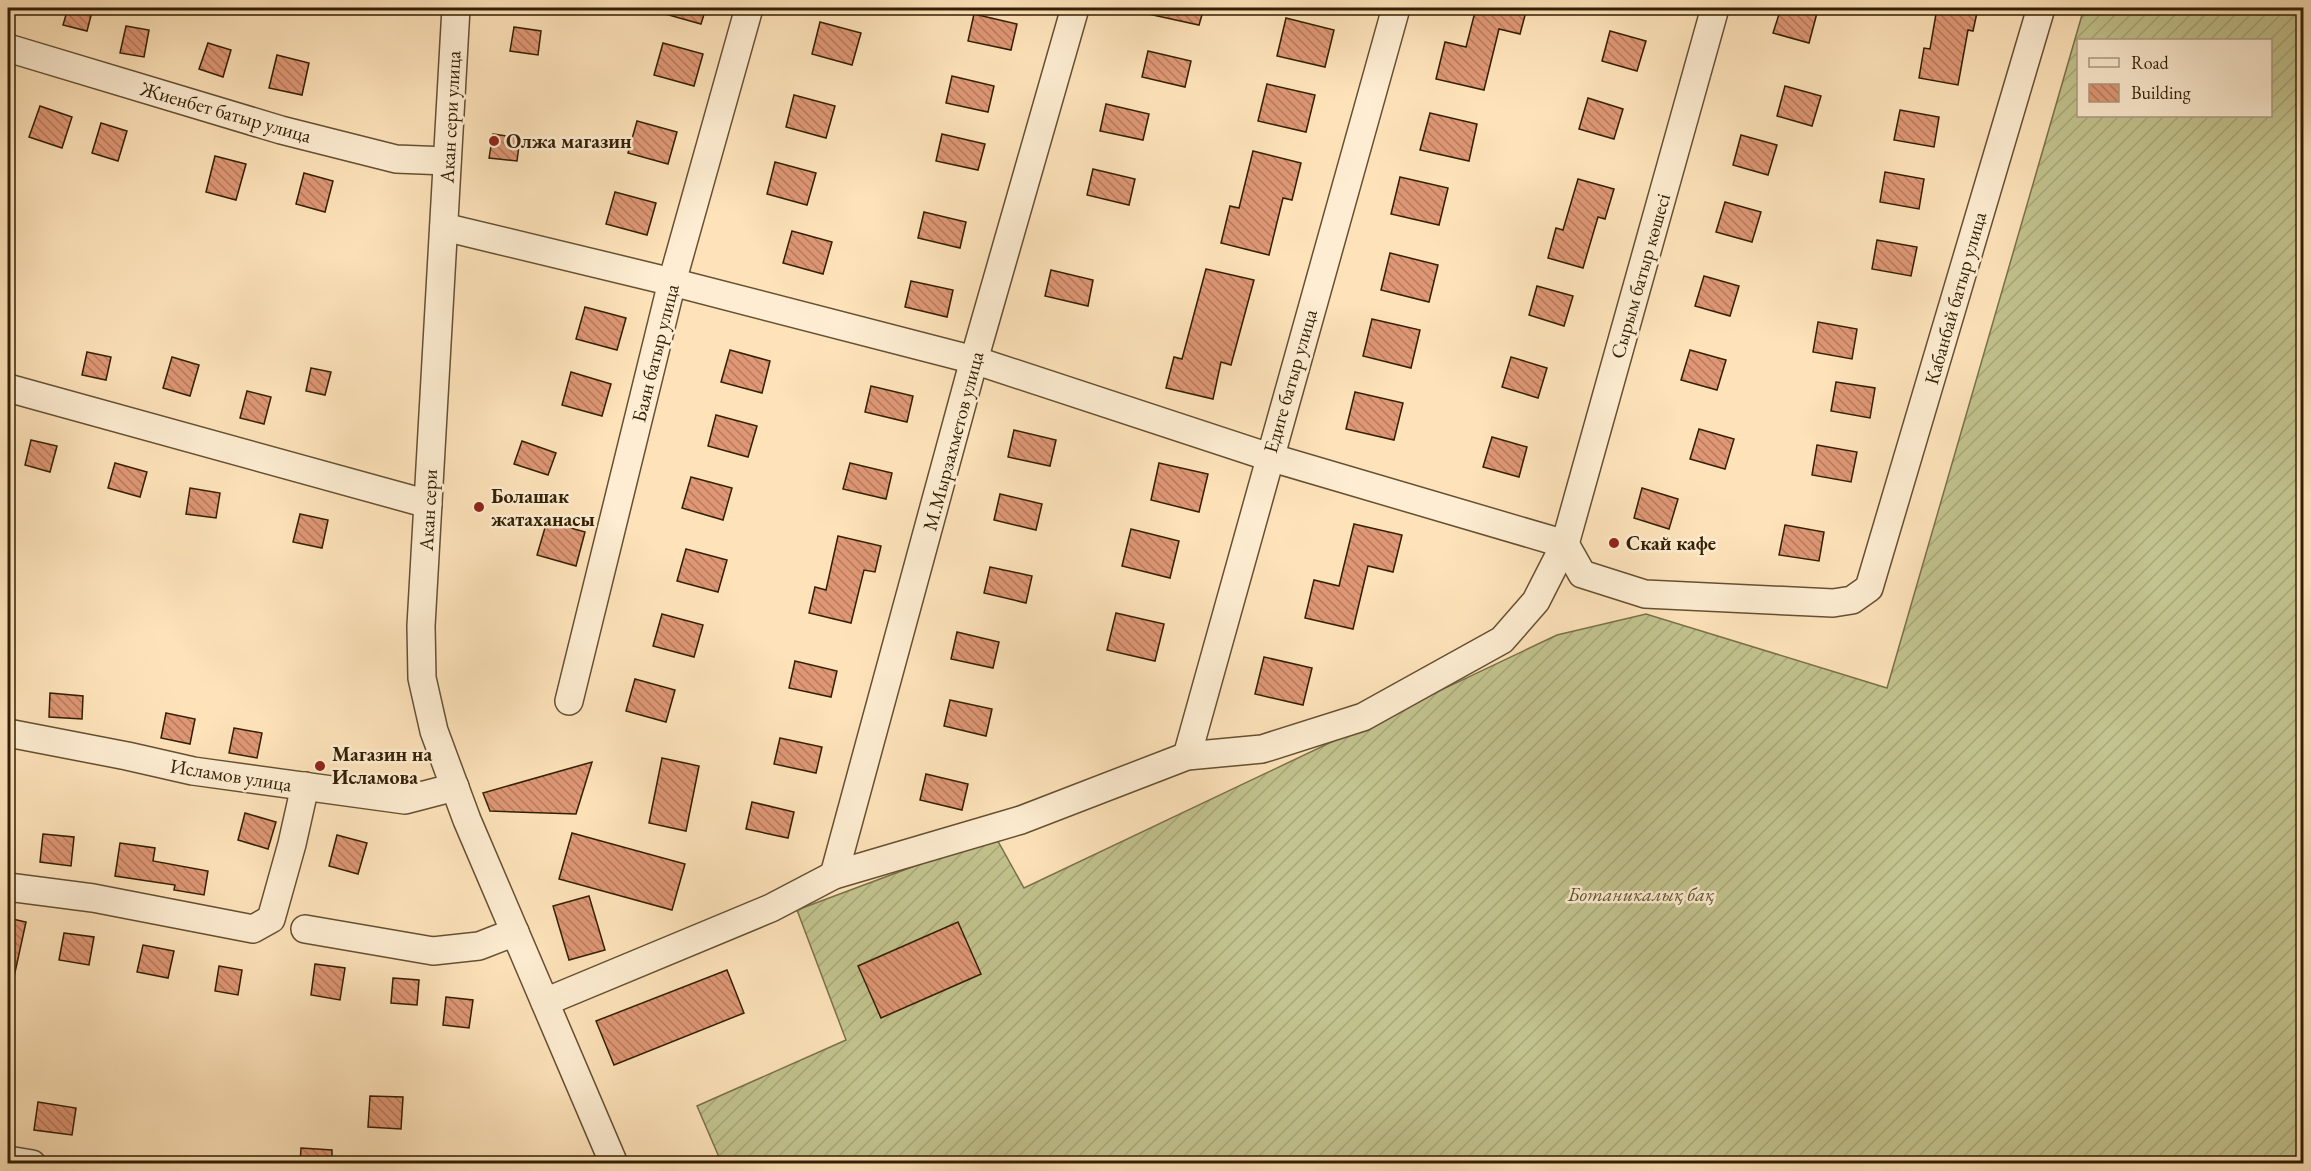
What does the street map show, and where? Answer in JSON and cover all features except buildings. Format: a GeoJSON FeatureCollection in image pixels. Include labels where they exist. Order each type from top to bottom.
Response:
{"type":"FeatureCollection","features":[{"type":"Feature","properties":{"kind":"street","name":"Акан сери улица"},"geometry":{"type":"LineString","coordinates":[[444,227],[456,8]]}},
{"type":"Feature","properties":{"kind":"street","name":"Баян батыр улица"},"geometry":{"type":"LineString","coordinates":[[569,700],[672,282],[749,8]]}},
{"type":"Feature","properties":{"kind":"street","name":"М.Мырзахметов улица"},"geometry":{"type":"LineString","coordinates":[[834,875],[974,360],[1075,8]]}},
{"type":"Feature","properties":{"kind":"street","name":"Едиге батыр улица"},"geometry":{"type":"LineString","coordinates":[[1186,756],[1396,8]]}},
{"type":"Feature","properties":{"kind":"street","name":"Сырым батыр көшесі"},"geometry":{"type":"LineString","coordinates":[[545,1002],[771,908],[834,875],[1021,820],[1186,756],[1262,749],[1363,717],[1502,640],[1536,600],[1565,544],[1715,8]]}},
{"type":"Feature","properties":{"kind":"street","name":"Кабанбай батыр улица"},"geometry":{"type":"LineString","coordinates":[[1565,544],[1582,574],[1645,594],[1833,603],[1852,600],[1869,588],[2041,8]]}},
{"type":"Feature","properties":{"kind":"street","name":"Жиенбет батыр улица"},"geometry":{"type":"LineString","coordinates":[[8,48],[281,130],[396,159],[447,161]]}},
{"type":"Feature","properties":{"kind":"street"},"geometry":{"type":"LineString","coordinates":[[444,227],[672,282],[974,360],[1269,457],[1565,544]]}},
{"type":"Feature","properties":{"kind":"street","name":"Акан сери"},"geometry":{"type":"LineString","coordinates":[[444,227],[421,626],[422,678],[434,730],[455,787],[614,1164]]}},
{"type":"Feature","properties":{"kind":"street"},"geometry":{"type":"LineString","coordinates":[[8,388],[428,504]]}},
{"type":"Feature","properties":{"kind":"street","name":"Исламов улица"},"geometry":{"type":"LineString","coordinates":[[8,733],[193,771],[405,800],[455,787]]}},
{"type":"Feature","properties":{"kind":"street"},"geometry":{"type":"LineString","coordinates":[[8,887],[93,898],[253,929],[271,919],[305,786]]}},
{"type":"Feature","properties":{"kind":"street"},"geometry":{"type":"LineString","coordinates":[[305,929],[433,951],[479,946],[515,932]]}},
{"type":"Feature","properties":{"kind":"street"},"geometry":{"type":"LineString","coordinates":[[8,1160],[32,1164]]}},
{"type":"Feature","properties":{"kind":"green space","name":"Ботаникалық бақ"},"geometry":{"type":"Polygon","coordinates":[[[2084,8],[2303,8],[2303,1163],[722,1164],[697,1106],[846,1040],[797,910],[995,836],[1024,888],[1557,635],[1646,614],[1887,688],[2084,8]]]}},
{"type":"Feature","properties":{"kind":"place","name":"Олжа магазин"},"geometry":{"type":"Point","coordinates":[494,141]}},
{"type":"Feature","properties":{"kind":"place","name":"Болашак жатаханасы"},"geometry":{"type":"Point","coordinates":[479,507]}},
{"type":"Feature","properties":{"kind":"place","name":"Скай кафе"},"geometry":{"type":"Point","coordinates":[1614,543]}},
{"type":"Feature","properties":{"kind":"place","name":"Магазин на Исламова"},"geometry":{"type":"Point","coordinates":[320,766]}}]}
